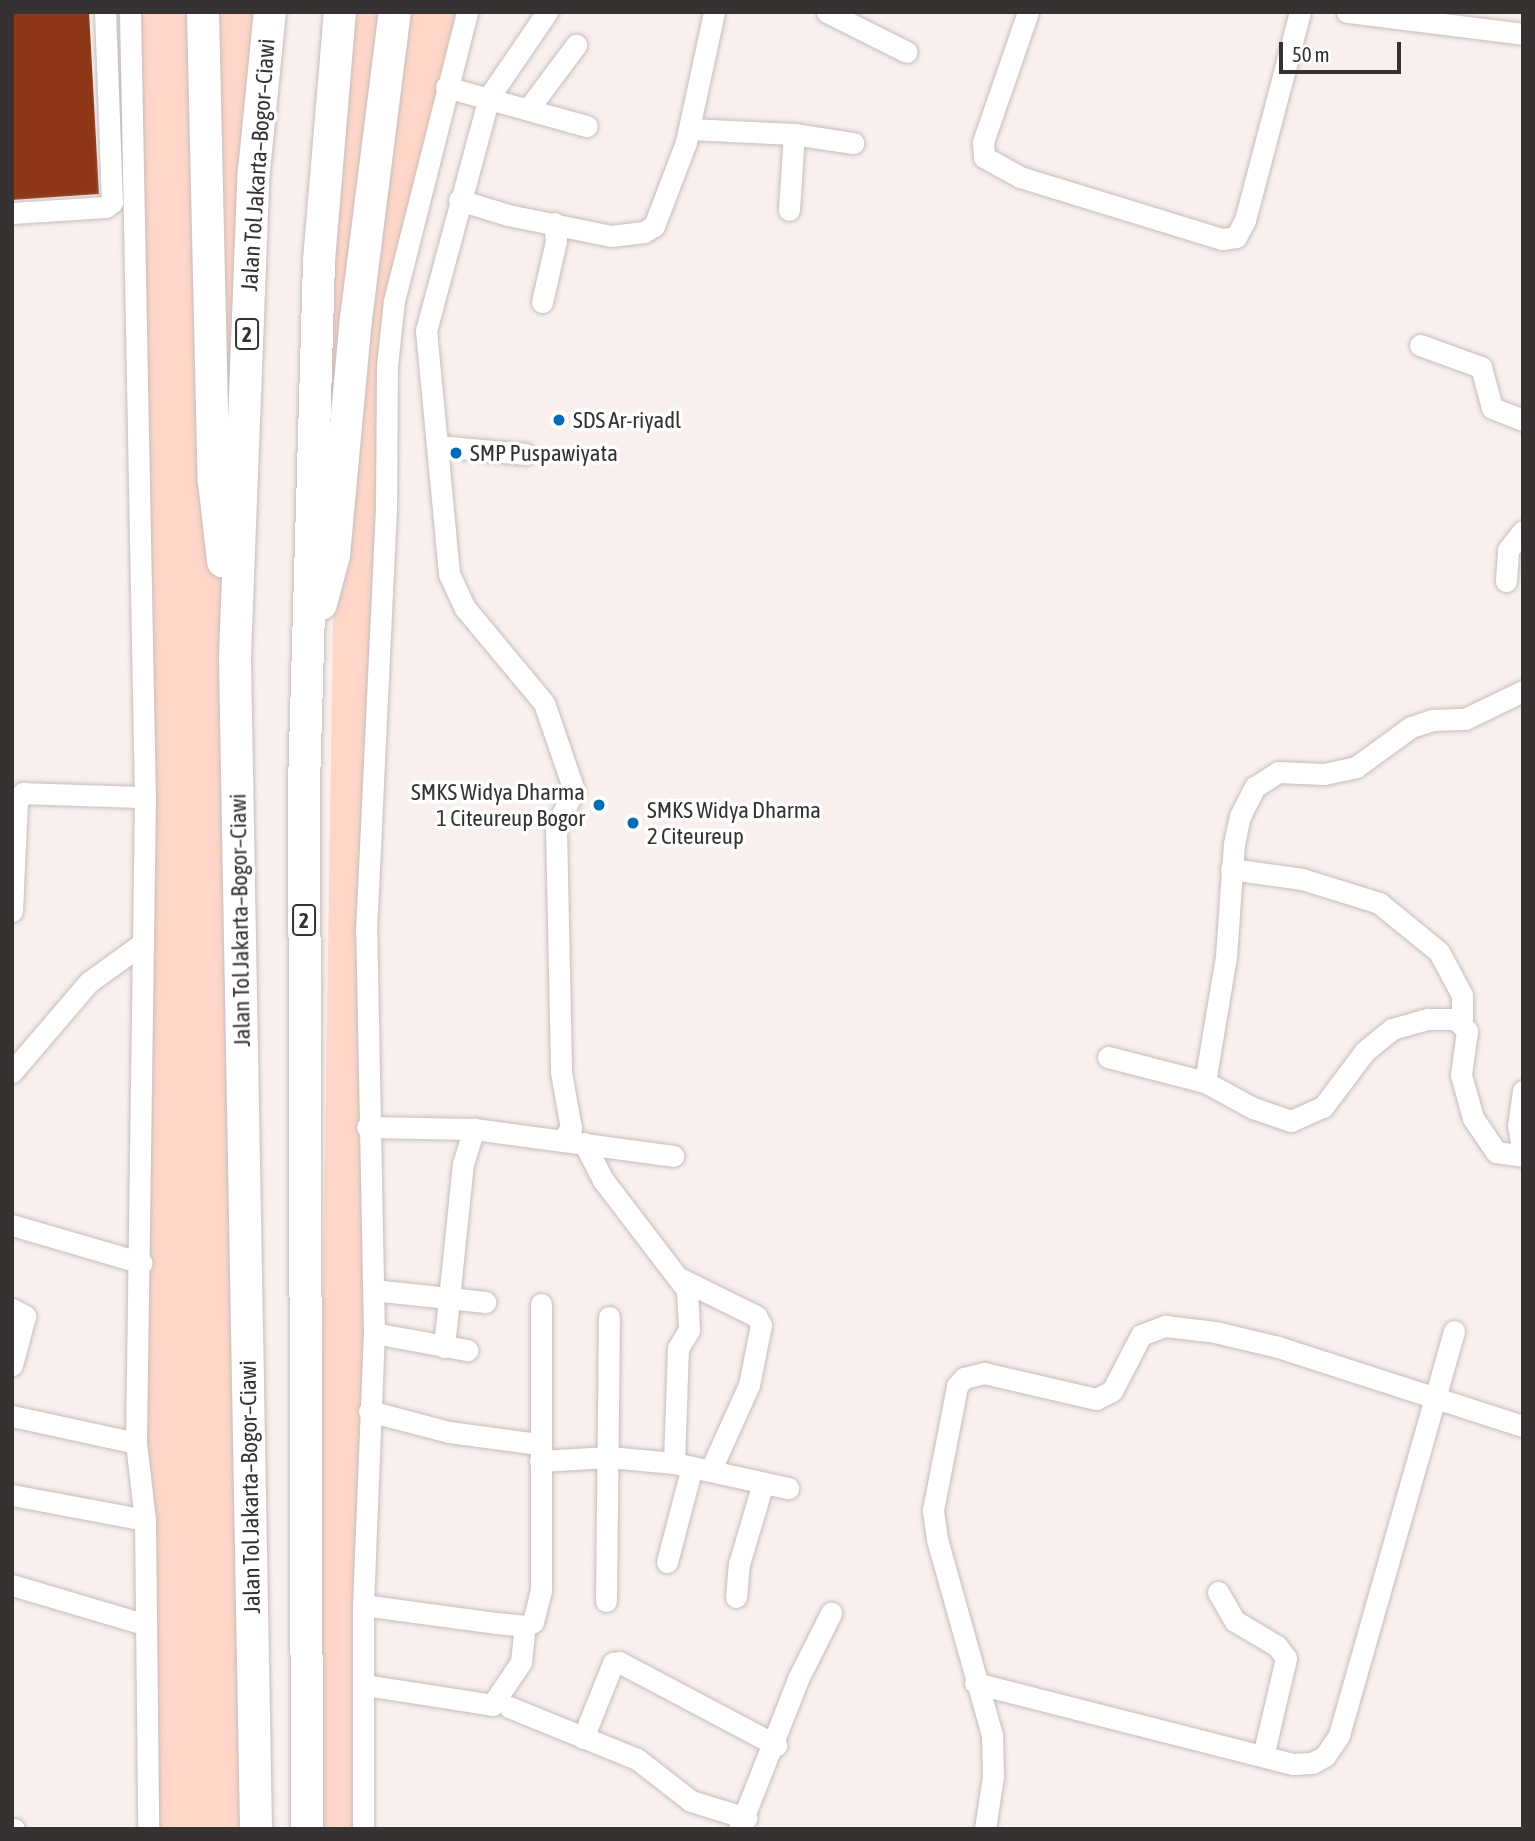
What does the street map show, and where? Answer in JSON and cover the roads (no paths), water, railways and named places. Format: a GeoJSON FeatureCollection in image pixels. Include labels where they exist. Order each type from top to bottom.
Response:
{"type":"FeatureCollection","features":[{"type":"Feature","properties":{"kind":"highway"},"geometry":{"type":"LineString","coordinates":[[203,12],[214,481],[235,656]]}},
{"type":"Feature","properties":{"kind":"highway","name":"Jalan Tol Jakarta–Bogor–Ciawi"},"geometry":{"type":"LineString","coordinates":[[256,1829],[235,656],[254,171],[270,12]]}},
{"type":"Feature","properties":{"kind":"highway","name":"2"},"geometry":{"type":"LineString","coordinates":[[307,1829],[307,655],[319,250],[340,12]]}},
{"type":"Feature","properties":{"kind":"highway"},"geometry":{"type":"LineString","coordinates":[[307,655],[334,555],[356,319],[395,12]]}},
{"type":"Feature","properties":{"kind":"street"},"geometry":{"type":"LineString","coordinates":[[12,213],[106,207],[112,202],[105,12]]}},
{"type":"Feature","properties":{"kind":"street"},"geometry":{"type":"LineString","coordinates":[[130,12],[145,797],[142,1263],[136,1443],[145,1520],[148,1829]]}},
{"type":"Feature","properties":{"kind":"street"},"geometry":{"type":"LineString","coordinates":[[363,1829],[363,1605],[374,1334],[368,1127],[369,804],[386,507],[389,331],[446,87],[467,12]]}},
{"type":"Feature","properties":{"kind":"street"},"geometry":{"type":"LineString","coordinates":[[547,12],[489,97],[426,330],[450,574],[459,597],[544,703],[574,790],[556,827],[561,1072],[571,1128],[563,1139]]}},
{"type":"Feature","properties":{"kind":"street"},"geometry":{"type":"LineString","coordinates":[[459,200],[611,236],[644,232],[654,226],[689,130],[714,12]]}},
{"type":"Feature","properties":{"kind":"street"},"geometry":{"type":"LineString","coordinates":[[827,12],[906,52]]}},
{"type":"Feature","properties":{"kind":"street"},"geometry":{"type":"LineString","coordinates":[[1028,12],[983,142],[984,157],[1020,177],[1222,239],[1236,237],[1245,220],[1300,12]]}},
{"type":"Feature","properties":{"kind":"street"},"geometry":{"type":"LineString","coordinates":[[1347,12],[1523,34]]}},
{"type":"Feature","properties":{"kind":"street"},"geometry":{"type":"LineString","coordinates":[[529,108],[576,45]]}},
{"type":"Feature","properties":{"kind":"street"},"geometry":{"type":"LineString","coordinates":[[446,87],[587,126]]}},
{"type":"Feature","properties":{"kind":"street"},"geometry":{"type":"LineString","coordinates":[[689,130],[794,134],[853,143]]}},
{"type":"Feature","properties":{"kind":"street"},"geometry":{"type":"LineString","coordinates":[[789,210],[794,134]]}},
{"type":"Feature","properties":{"kind":"street"},"geometry":{"type":"LineString","coordinates":[[542,302],[556,241],[554,223]]}},
{"type":"Feature","properties":{"kind":"street"},"geometry":{"type":"LineString","coordinates":[[389,331],[426,330]]}},
{"type":"Feature","properties":{"kind":"street"},"geometry":{"type":"LineString","coordinates":[[1420,345],[1481,367],[1492,408],[1523,420]]}},
{"type":"Feature","properties":{"kind":"street"},"geometry":{"type":"LineString","coordinates":[[438,446],[526,454]]}},
{"type":"Feature","properties":{"kind":"street"},"geometry":{"type":"LineString","coordinates":[[1506,581],[1508,550],[1523,531]]}},
{"type":"Feature","properties":{"kind":"street"},"geometry":{"type":"LineString","coordinates":[[1205,1082],[1226,957],[1231,869],[1240,816],[1264,779],[1286,771],[1324,774],[1356,767],[1411,727],[1432,720],[1465,719],[1523,691]]}},
{"type":"Feature","properties":{"kind":"street"},"geometry":{"type":"LineString","coordinates":[[12,911],[17,802],[23,793],[145,797]]}},
{"type":"Feature","properties":{"kind":"street"},"geometry":{"type":"LineString","coordinates":[[1231,869],[1302,878],[1379,903],[1439,952],[1462,995],[1462,1021],[1468,1039],[1462,1086],[1473,1118],[1496,1152],[1523,1154],[1518,1125],[1523,1091]]}},
{"type":"Feature","properties":{"kind":"street"},"geometry":{"type":"LineString","coordinates":[[12,1072],[89,982],[143,943]]}},
{"type":"Feature","properties":{"kind":"street"},"geometry":{"type":"LineString","coordinates":[[1108,1057],[1205,1082],[1253,1108],[1291,1121],[1323,1107],[1365,1051],[1392,1029],[1428,1019],[1462,1021]]}},
{"type":"Feature","properties":{"kind":"street"},"geometry":{"type":"LineString","coordinates":[[368,1127],[474,1129],[673,1156]]}},
{"type":"Feature","properties":{"kind":"street"},"geometry":{"type":"LineString","coordinates":[[444,1347],[452,1299],[463,1164],[474,1129]]}},
{"type":"Feature","properties":{"kind":"street"},"geometry":{"type":"LineString","coordinates":[[584,1143],[603,1180],[641,1235],[681,1279],[756,1316],[761,1325],[749,1385],[692,1466],[667,1562]]}},
{"type":"Feature","properties":{"kind":"street"},"geometry":{"type":"LineString","coordinates":[[12,1225],[142,1263]]}},
{"type":"Feature","properties":{"kind":"street"},"geometry":{"type":"LineString","coordinates":[[681,1279],[690,1312],[689,1330],[677,1356],[692,1466]]}},
{"type":"Feature","properties":{"kind":"street"},"geometry":{"type":"LineString","coordinates":[[373,1290],[485,1302]]}},
{"type":"Feature","properties":{"kind":"street"},"geometry":{"type":"LineString","coordinates":[[365,1685],[492,1704],[521,1662],[525,1626],[538,1612],[541,1590],[541,1304]]}},
{"type":"Feature","properties":{"kind":"street"},"geometry":{"type":"LineString","coordinates":[[12,1309],[25,1316],[13,1363]]}},
{"type":"Feature","properties":{"kind":"street"},"geometry":{"type":"LineString","coordinates":[[606,1601],[609,1317]]}},
{"type":"Feature","properties":{"kind":"street"},"geometry":{"type":"LineString","coordinates":[[985,1829],[994,1755],[992,1735],[975,1683],[933,1510],[957,1386],[964,1378],[984,1373],[1096,1399],[1116,1386],[1141,1335],[1165,1326],[1215,1332],[1278,1347],[1523,1426]]}},
{"type":"Feature","properties":{"kind":"street"},"geometry":{"type":"LineString","coordinates":[[975,1683],[1263,1756],[1312,1763],[1336,1742],[1454,1331]]}},
{"type":"Feature","properties":{"kind":"street"},"geometry":{"type":"LineString","coordinates":[[374,1334],[467,1350]]}},
{"type":"Feature","properties":{"kind":"street"},"geometry":{"type":"LineString","coordinates":[[369,1411],[539,1452],[692,1466],[788,1488]]}},
{"type":"Feature","properties":{"kind":"street"},"geometry":{"type":"LineString","coordinates":[[12,1416],[136,1443]]}},
{"type":"Feature","properties":{"kind":"street"},"geometry":{"type":"LineString","coordinates":[[736,1597],[739,1564],[763,1483]]}},
{"type":"Feature","properties":{"kind":"street"},"geometry":{"type":"LineString","coordinates":[[12,1495],[145,1520]]}},
{"type":"Feature","properties":{"kind":"street"},"geometry":{"type":"LineString","coordinates":[[12,1585],[144,1623]]}},
{"type":"Feature","properties":{"kind":"street"},"geometry":{"type":"LineString","coordinates":[[1218,1592],[1235,1621],[1277,1646],[1286,1658],[1263,1756]]}},
{"type":"Feature","properties":{"kind":"street"},"geometry":{"type":"LineString","coordinates":[[363,1605],[525,1626]]}},
{"type":"Feature","properties":{"kind":"street"},"geometry":{"type":"LineString","coordinates":[[509,1707],[637,1759],[691,1801],[743,1823],[776,1745],[799,1677],[831,1613]]}},
{"type":"Feature","properties":{"kind":"street"},"geometry":{"type":"LineString","coordinates":[[583,1738],[613,1663],[620,1662],[776,1745]]}},
{"type":"Feature","properties":{"kind":"place","name":"SDS Ar-riyadl"},"geometry":{"type":"Point","coordinates":[559,420]}},
{"type":"Feature","properties":{"kind":"place","name":"SMP Puspawiyata"},"geometry":{"type":"Point","coordinates":[456,453]}},
{"type":"Feature","properties":{"kind":"place","name":"SMKS Widya Dharma 1 Citeureup Bogor"},"geometry":{"type":"Point","coordinates":[599,805]}},
{"type":"Feature","properties":{"kind":"place","name":"SMKS Widya Dharma 2 Citeureup"},"geometry":{"type":"Point","coordinates":[633,823]}}]}
